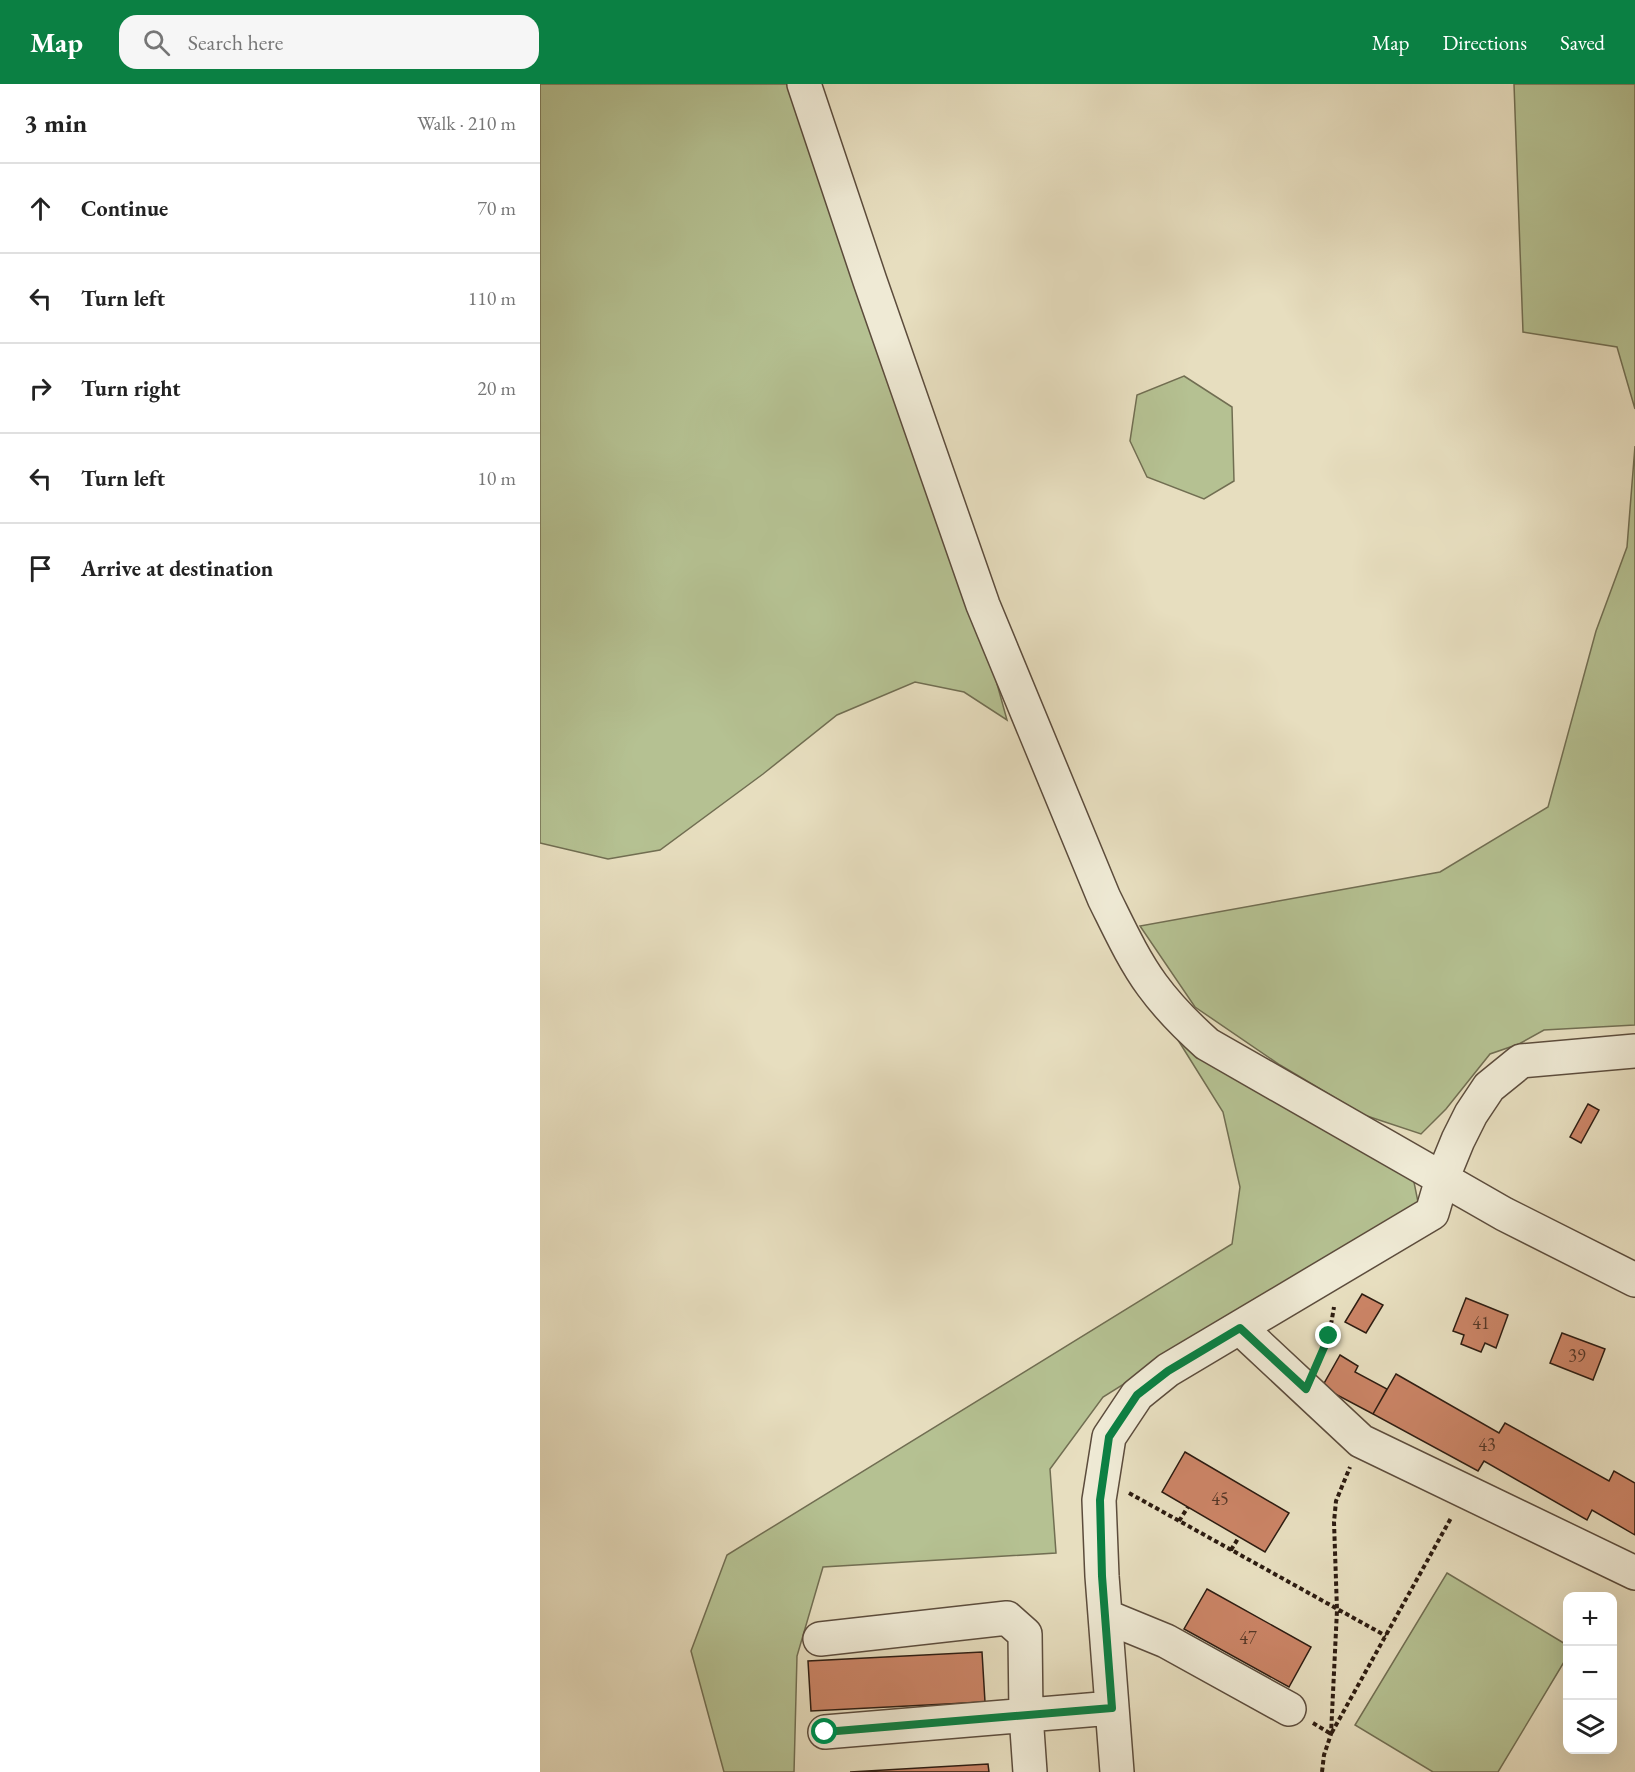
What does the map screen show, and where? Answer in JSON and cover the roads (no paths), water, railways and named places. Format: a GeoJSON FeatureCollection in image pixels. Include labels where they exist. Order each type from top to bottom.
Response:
{"type":"FeatureCollection","features":[{"type":"Feature","properties":{"kind":"street"},"geometry":{"type":"LineString","coordinates":[[804,84],[983,605],[1104,898],[1127,944],[1152,985],[1181,1020],[1207,1044],[1504,1214],[1635,1280]]}},
{"type":"Feature","properties":{"kind":"street"},"geometry":{"type":"LineString","coordinates":[[1117,1772],[1105,1616],[1100,1500],[1109,1437],[1137,1395],[1168,1371],[1432,1213],[1442,1179],[1458,1140],[1489,1087],[1521,1062],[1635,1051]]}},
{"type":"Feature","properties":{"kind":"street"},"geometry":{"type":"LineString","coordinates":[[1240,1328],[1361,1441],[1635,1573]]}},
{"type":"Feature","properties":{"kind":"street"},"geometry":{"type":"LineString","coordinates":[[1105,1616],[1166,1641],[1289,1709]]}},
{"type":"Feature","properties":{"kind":"street"},"geometry":{"type":"LineString","coordinates":[[820,1639],[1007,1618],[1024,1634],[1030,1772]]}},
{"type":"Feature","properties":{"kind":"street"},"geometry":{"type":"LineString","coordinates":[[825,1732],[1112,1708]]}}]}
